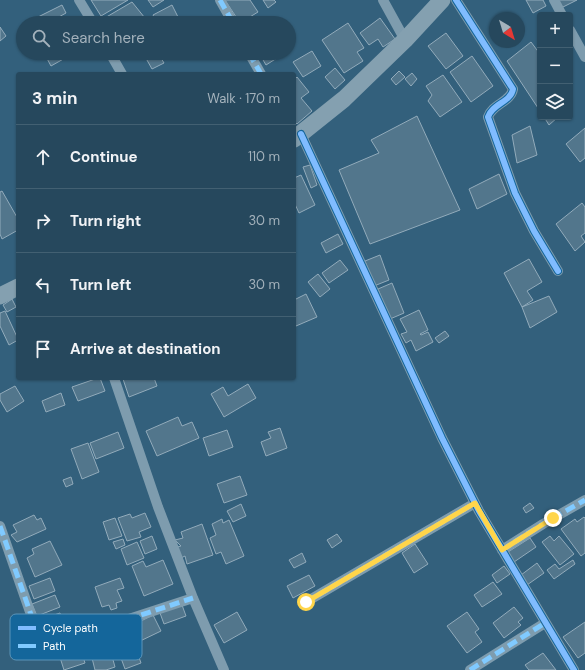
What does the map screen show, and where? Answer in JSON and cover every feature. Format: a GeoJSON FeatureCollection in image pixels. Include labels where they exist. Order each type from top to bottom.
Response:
{"type":"FeatureCollection","features":[{"type":"Feature","properties":{"kind":"highway"},"geometry":{"type":"LineString","coordinates":[[296,136],[344,99],[405,40],[442,0]]}},
{"type":"Feature","properties":{"kind":"highway"},"geometry":{"type":"LineString","coordinates":[[0,296],[16,288]]}},
{"type":"Feature","properties":{"kind":"street"},"geometry":{"type":"LineString","coordinates":[[79,0],[89,16]]}},
{"type":"Feature","properties":{"kind":"street"},"geometry":{"type":"LineString","coordinates":[[220,0],[228,16]]}},
{"type":"Feature","properties":{"kind":"street"},"geometry":{"type":"LineString","coordinates":[[383,0],[405,40]]}},
{"type":"Feature","properties":{"kind":"street"},"geometry":{"type":"LineString","coordinates":[[456,0],[513,89],[509,97],[492,109],[488,117],[515,193],[534,231],[558,271]]}},
{"type":"Feature","properties":{"kind":"street"},"geometry":{"type":"LineString","coordinates":[[554,0],[560,12]]}},
{"type":"Feature","properties":{"kind":"street"},"geometry":{"type":"LineString","coordinates":[[573,35],[585,57]]}},
{"type":"Feature","properties":{"kind":"street"},"geometry":{"type":"LineString","coordinates":[[114,60],[121,72]]}},
{"type":"Feature","properties":{"kind":"street"},"geometry":{"type":"LineString","coordinates":[[253,60],[260,72]]}},
{"type":"Feature","properties":{"kind":"street"},"geometry":{"type":"LineString","coordinates":[[296,136],[475,503],[574,670]]}},
{"type":"Feature","properties":{"kind":"street"},"geometry":{"type":"LineString","coordinates":[[115,380],[158,507],[193,598],[224,670]]}},
{"type":"Feature","properties":{"kind":"street"},"geometry":{"type":"LineString","coordinates":[[502,550],[585,500]]}},
{"type":"Feature","properties":{"kind":"street"},"geometry":{"type":"LineString","coordinates":[[306,602],[475,503]]}},
{"type":"Feature","properties":{"kind":"street"},"geometry":{"type":"LineString","coordinates":[[0,526],[31,614]]}},
{"type":"Feature","properties":{"kind":"street"},"geometry":{"type":"LineString","coordinates":[[142,615],[193,598]]}},
{"type":"Feature","properties":{"kind":"street"},"geometry":{"type":"LineString","coordinates":[[470,670],[545,623]]}},
{"type":"Feature","properties":{"kind":"building"},"geometry":{"type":"Polygon","coordinates":[[[91,0],[128,0],[101,16],[91,0]]]}},
{"type":"Feature","properties":{"kind":"building"},"geometry":{"type":"Polygon","coordinates":[[[148,0],[164,0],[153,7],[148,0]]]}},
{"type":"Feature","properties":{"kind":"building"},"geometry":{"type":"Polygon","coordinates":[[[225,0],[250,0],[258,12],[251,16],[235,16],[225,0]]]}},
{"type":"Feature","properties":{"kind":"building"},"geometry":{"type":"Polygon","coordinates":[[[263,0],[274,0],[276,2],[268,8],[263,0]]]}},
{"type":"Feature","properties":{"kind":"building"},"geometry":{"type":"Polygon","coordinates":[[[526,0],[543,0],[546,6],[533,13],[526,0]]]}},
{"type":"Feature","properties":{"kind":"building"},"geometry":{"type":"Polygon","coordinates":[[[557,0],[577,0],[561,8],[557,0]]]}},
{"type":"Feature","properties":{"kind":"building"},"geometry":{"type":"Polygon","coordinates":[[[132,2],[143,16],[108,16],[132,2]]]}},
{"type":"Feature","properties":{"kind":"building"},"geometry":{"type":"Polygon","coordinates":[[[62,5],[66,13],[61,16],[40,16],[62,5]]]}},
{"type":"Feature","properties":{"kind":"building"},"geometry":{"type":"Polygon","coordinates":[[[172,5],[178,16],[154,16],[172,5]]]}},
{"type":"Feature","properties":{"kind":"building"},"geometry":{"type":"Polygon","coordinates":[[[380,18],[395,39],[383,47],[378,39],[369,45],[360,33],[380,18]]]}},
{"type":"Feature","properties":{"kind":"building"},"geometry":{"type":"Polygon","coordinates":[[[348,23],[364,48],[357,52],[363,61],[344,73],[322,40],[348,23]]]}},
{"type":"Feature","properties":{"kind":"building"},"geometry":{"type":"Polygon","coordinates":[[[0,27],[6,36],[0,41],[0,27]]]}},
{"type":"Feature","properties":{"kind":"building"},"geometry":{"type":"Polygon","coordinates":[[[446,33],[463,56],[446,69],[428,46],[446,33]]]}},
{"type":"Feature","properties":{"kind":"building"},"geometry":{"type":"Polygon","coordinates":[[[531,42],[537,50],[537,106],[507,61],[531,42]]]}},
{"type":"Feature","properties":{"kind":"building"},"geometry":{"type":"Polygon","coordinates":[[[312,51],[321,66],[303,77],[293,62],[312,51]]]}},
{"type":"Feature","properties":{"kind":"building"},"geometry":{"type":"Polygon","coordinates":[[[472,56],[493,86],[471,102],[450,72],[472,56]]]}},
{"type":"Feature","properties":{"kind":"building"},"geometry":{"type":"Polygon","coordinates":[[[48,60],[62,60],[51,66],[48,60]]]}},
{"type":"Feature","properties":{"kind":"building"},"geometry":{"type":"Polygon","coordinates":[[[147,60],[162,60],[164,63],[152,69],[147,60]]]}},
{"type":"Feature","properties":{"kind":"building"},"geometry":{"type":"Polygon","coordinates":[[[263,60],[274,60],[266,65],[263,60]]]}},
{"type":"Feature","properties":{"kind":"building"},"geometry":{"type":"Polygon","coordinates":[[[335,68],[345,80],[335,89],[325,77],[335,68]]]}},
{"type":"Feature","properties":{"kind":"building"},"geometry":{"type":"Polygon","coordinates":[[[399,71],[405,77],[396,85],[391,79],[399,71]]]}},
{"type":"Feature","properties":{"kind":"building"},"geometry":{"type":"Polygon","coordinates":[[[412,73],[417,79],[411,86],[405,79],[412,73]]]}},
{"type":"Feature","properties":{"kind":"building"},"geometry":{"type":"Polygon","coordinates":[[[443,75],[462,102],[440,117],[428,101],[432,95],[426,86],[443,75]]]}},
{"type":"Feature","properties":{"kind":"building"},"geometry":{"type":"Polygon","coordinates":[[[297,77],[309,92],[301,98],[312,111],[297,124],[296,123],[297,77]]]}},
{"type":"Feature","properties":{"kind":"building"},"geometry":{"type":"Polygon","coordinates":[[[417,116],[460,210],[370,244],[339,170],[379,153],[371,140],[417,116]]]}},
{"type":"Feature","properties":{"kind":"building"},"geometry":{"type":"Polygon","coordinates":[[[546,120],[555,120],[549,125],[546,120]]]}},
{"type":"Feature","properties":{"kind":"building"},"geometry":{"type":"Polygon","coordinates":[[[530,126],[537,155],[517,163],[512,135],[530,126]]]}},
{"type":"Feature","properties":{"kind":"building"},"geometry":{"type":"Polygon","coordinates":[[[585,128],[585,158],[580,162],[566,144],[585,128]]]}},
{"type":"Feature","properties":{"kind":"building"},"geometry":{"type":"Polygon","coordinates":[[[310,165],[317,185],[311,188],[303,167],[310,165]]]}},
{"type":"Feature","properties":{"kind":"building"},"geometry":{"type":"Polygon","coordinates":[[[499,174],[507,194],[477,209],[469,189],[499,174]]]}},
{"type":"Feature","properties":{"kind":"building"},"geometry":{"type":"Polygon","coordinates":[[[301,175],[315,205],[299,213],[296,206],[296,177],[301,175]]]}},
{"type":"Feature","properties":{"kind":"building"},"geometry":{"type":"Polygon","coordinates":[[[2,191],[16,216],[16,231],[2,239],[0,234],[0,192],[2,191]]]}},
{"type":"Feature","properties":{"kind":"building"},"geometry":{"type":"Polygon","coordinates":[[[582,203],[585,207],[585,233],[581,236],[585,242],[575,251],[556,224],[582,203]]]}},
{"type":"Feature","properties":{"kind":"building"},"geometry":{"type":"Polygon","coordinates":[[[338,234],[343,244],[326,253],[321,243],[338,234]]]}},
{"type":"Feature","properties":{"kind":"building"},"geometry":{"type":"Polygon","coordinates":[[[380,255],[389,280],[374,286],[365,261],[380,255]]]}},
{"type":"Feature","properties":{"kind":"building"},"geometry":{"type":"Polygon","coordinates":[[[529,259],[542,282],[527,291],[533,300],[522,307],[504,273],[529,259]]]}},
{"type":"Feature","properties":{"kind":"building"},"geometry":{"type":"Polygon","coordinates":[[[340,260],[348,270],[329,283],[322,273],[340,260]]]}},
{"type":"Feature","properties":{"kind":"building"},"geometry":{"type":"Polygon","coordinates":[[[318,274],[330,289],[320,297],[308,282],[318,274]]]}},
{"type":"Feature","properties":{"kind":"building"},"geometry":{"type":"Polygon","coordinates":[[[392,283],[404,313],[390,319],[378,289],[392,283]]]}},
{"type":"Feature","properties":{"kind":"building"},"geometry":{"type":"Polygon","coordinates":[[[306,294],[317,317],[296,326],[296,299],[306,294]]]}},
{"type":"Feature","properties":{"kind":"building"},"geometry":{"type":"Polygon","coordinates":[[[549,296],[557,312],[530,328],[522,307],[549,296]]]}},
{"type":"Feature","properties":{"kind":"building"},"geometry":{"type":"Polygon","coordinates":[[[12,299],[16,307],[7,312],[3,305],[12,299]]]}},
{"type":"Feature","properties":{"kind":"building"},"geometry":{"type":"Polygon","coordinates":[[[419,310],[428,330],[420,334],[421,335],[428,332],[433,342],[416,351],[411,340],[406,343],[401,334],[407,332],[400,319],[419,310]]]}},
{"type":"Feature","properties":{"kind":"building"},"geometry":{"type":"Polygon","coordinates":[[[5,311],[16,335],[16,341],[9,345],[0,326],[0,313],[5,311]]]}},
{"type":"Feature","properties":{"kind":"building"},"geometry":{"type":"Polygon","coordinates":[[[445,331],[449,336],[439,343],[435,338],[445,331]]]}},
{"type":"Feature","properties":{"kind":"building"},"geometry":{"type":"Polygon","coordinates":[[[92,380],[101,380],[105,391],[78,401],[72,387],[92,380]]]}},
{"type":"Feature","properties":{"kind":"building"},"geometry":{"type":"Polygon","coordinates":[[[123,380],[155,380],[157,386],[129,397],[123,380]]]}},
{"type":"Feature","properties":{"kind":"building"},"geometry":{"type":"Polygon","coordinates":[[[248,384],[256,398],[224,417],[211,394],[223,387],[228,396],[248,384]]]}},
{"type":"Feature","properties":{"kind":"building"},"geometry":{"type":"Polygon","coordinates":[[[15,386],[24,401],[7,412],[0,400],[0,394],[15,386]]]}},
{"type":"Feature","properties":{"kind":"building"},"geometry":{"type":"Polygon","coordinates":[[[61,393],[65,405],[46,412],[42,401],[61,393]]]}},
{"type":"Feature","properties":{"kind":"building"},"geometry":{"type":"Polygon","coordinates":[[[178,417],[182,426],[192,422],[199,438],[157,456],[146,431],[178,417]]]}},
{"type":"Feature","properties":{"kind":"building"},"geometry":{"type":"Polygon","coordinates":[[[280,428],[287,448],[266,456],[261,442],[271,438],[268,432],[280,428]]]}},
{"type":"Feature","properties":{"kind":"building"},"geometry":{"type":"Polygon","coordinates":[[[227,430],[233,447],[209,456],[203,438],[227,430]]]}},
{"type":"Feature","properties":{"kind":"building"},"geometry":{"type":"Polygon","coordinates":[[[118,432],[124,448],[96,459],[90,443],[118,432]]]}},
{"type":"Feature","properties":{"kind":"building"},"geometry":{"type":"Polygon","coordinates":[[[88,443],[99,472],[82,479],[71,449],[88,443]]]}},
{"type":"Feature","properties":{"kind":"building"},"geometry":{"type":"Polygon","coordinates":[[[240,476],[247,495],[224,503],[217,484],[240,476]]]}},
{"type":"Feature","properties":{"kind":"building"},"geometry":{"type":"Polygon","coordinates":[[[71,477],[73,484],[66,487],[63,480],[71,477]]]}},
{"type":"Feature","properties":{"kind":"building"},"geometry":{"type":"Polygon","coordinates":[[[530,503],[534,508],[526,513],[523,508],[530,503]]]}},
{"type":"Feature","properties":{"kind":"building"},"geometry":{"type":"Polygon","coordinates":[[[241,504],[246,516],[233,522],[227,511],[241,504]]]}},
{"type":"Feature","properties":{"kind":"building"},"geometry":{"type":"Polygon","coordinates":[[[145,513],[151,527],[139,532],[141,537],[127,541],[118,518],[130,514],[132,518],[145,513]]]}},
{"type":"Feature","properties":{"kind":"building"},"geometry":{"type":"Polygon","coordinates":[[[34,515],[37,520],[41,518],[46,529],[17,542],[11,535],[17,532],[13,525],[34,515]]]}},
{"type":"Feature","properties":{"kind":"building"},"geometry":{"type":"Polygon","coordinates":[[[584,517],[585,553],[581,556],[561,529],[575,519],[577,522],[584,517]]]}},
{"type":"Feature","properties":{"kind":"building"},"geometry":{"type":"Polygon","coordinates":[[[115,518],[122,536],[109,540],[103,522],[115,518]]]}},
{"type":"Feature","properties":{"kind":"building"},"geometry":{"type":"Polygon","coordinates":[[[222,519],[223,523],[229,520],[244,556],[226,564],[221,552],[216,554],[210,538],[216,535],[212,524],[222,519]]]}},
{"type":"Feature","properties":{"kind":"building"},"geometry":{"type":"Polygon","coordinates":[[[202,524],[213,555],[187,564],[185,556],[181,558],[177,547],[181,546],[175,540],[183,538],[181,532],[202,524]]]}},
{"type":"Feature","properties":{"kind":"building"},"geometry":{"type":"Polygon","coordinates":[[[337,534],[342,541],[332,548],[327,540],[337,534]]]}},
{"type":"Feature","properties":{"kind":"building"},"geometry":{"type":"Polygon","coordinates":[[[152,536],[157,549],[145,554],[140,541],[152,536]]]}},
{"type":"Feature","properties":{"kind":"building"},"geometry":{"type":"Polygon","coordinates":[[[550,536],[554,541],[559,536],[574,554],[560,565],[542,542],[550,536]]]}},
{"type":"Feature","properties":{"kind":"building"},"geometry":{"type":"Polygon","coordinates":[[[530,538],[536,547],[514,562],[508,552],[530,538]]]}},
{"type":"Feature","properties":{"kind":"building"},"geometry":{"type":"Polygon","coordinates":[[[123,539],[125,545],[116,549],[113,542],[123,539]]]}},
{"type":"Feature","properties":{"kind":"building"},"geometry":{"type":"Polygon","coordinates":[[[50,541],[62,565],[35,577],[27,558],[34,554],[32,549],[50,541]]]}},
{"type":"Feature","properties":{"kind":"building"},"geometry":{"type":"Polygon","coordinates":[[[137,542],[144,558],[127,565],[121,549],[137,542]]]}},
{"type":"Feature","properties":{"kind":"building"},"geometry":{"type":"Polygon","coordinates":[[[415,544],[428,564],[414,573],[402,553],[415,544]]]}},
{"type":"Feature","properties":{"kind":"building"},"geometry":{"type":"Polygon","coordinates":[[[302,553],[306,562],[294,568],[289,560],[302,553]]]}},
{"type":"Feature","properties":{"kind":"building"},"geometry":{"type":"Polygon","coordinates":[[[163,560],[173,584],[144,596],[132,566],[143,561],[146,567],[163,560]]]}},
{"type":"Feature","properties":{"kind":"building"},"geometry":{"type":"Polygon","coordinates":[[[573,560],[575,564],[554,579],[547,570],[555,564],[559,569],[573,560]]]}},
{"type":"Feature","properties":{"kind":"building"},"geometry":{"type":"Polygon","coordinates":[[[537,563],[544,573],[527,585],[521,575],[537,563]]]}},
{"type":"Feature","properties":{"kind":"building"},"geometry":{"type":"Polygon","coordinates":[[[504,566],[510,574],[497,583],[492,575],[504,566]]]}},
{"type":"Feature","properties":{"kind":"building"},"geometry":{"type":"Polygon","coordinates":[[[309,575],[315,586],[293,598],[287,586],[309,575]]]}},
{"type":"Feature","properties":{"kind":"building"},"geometry":{"type":"Polygon","coordinates":[[[50,578],[55,591],[34,599],[29,586],[50,578]]]}},
{"type":"Feature","properties":{"kind":"building"},"geometry":{"type":"Polygon","coordinates":[[[120,578],[124,588],[117,590],[122,601],[116,603],[117,608],[111,610],[109,605],[102,607],[95,587],[120,578]]]}},
{"type":"Feature","properties":{"kind":"building"},"geometry":{"type":"Polygon","coordinates":[[[493,582],[502,594],[482,607],[474,595],[493,582]]]}},
{"type":"Feature","properties":{"kind":"building"},"geometry":{"type":"Polygon","coordinates":[[[55,595],[60,607],[42,614],[36,614],[32,604],[55,595]]]}},
{"type":"Feature","properties":{"kind":"building"},"geometry":{"type":"Polygon","coordinates":[[[182,605],[186,616],[164,624],[160,613],[182,605]]]}},
{"type":"Feature","properties":{"kind":"building"},"geometry":{"type":"Polygon","coordinates":[[[514,607],[523,618],[518,622],[521,625],[504,638],[493,623],[514,607]]]}},
{"type":"Feature","properties":{"kind":"building"},"geometry":{"type":"Polygon","coordinates":[[[237,612],[247,630],[224,643],[214,625],[237,612]]]}},
{"type":"Feature","properties":{"kind":"building"},"geometry":{"type":"Polygon","coordinates":[[[467,612],[479,629],[475,632],[482,642],[467,653],[447,626],[467,612]]]}},
{"type":"Feature","properties":{"kind":"building"},"geometry":{"type":"Polygon","coordinates":[[[153,615],[161,631],[142,640],[142,620],[153,615]]]}},
{"type":"Feature","properties":{"kind":"building"},"geometry":{"type":"Polygon","coordinates":[[[585,622],[585,653],[578,658],[563,637],[585,622]]]}},
{"type":"Feature","properties":{"kind":"building"},"geometry":{"type":"Polygon","coordinates":[[[543,653],[556,670],[529,670],[525,665],[543,653]]]}},
{"type":"Feature","properties":{"kind":"building"},"geometry":{"type":"Polygon","coordinates":[[[61,660],[84,660],[85,663],[64,670],[61,660]]]}},
{"type":"Feature","properties":{"kind":"building"},"geometry":{"type":"Polygon","coordinates":[[[92,660],[113,660],[115,667],[106,670],[95,670],[92,660]]]}},
{"type":"Feature","properties":{"kind":"building"},"geometry":{"type":"Polygon","coordinates":[[[122,660],[140,660],[141,663],[125,669],[122,660]]]}},
{"type":"Feature","properties":{"kind":"marked path"},"geometry":{"type":"LineString","coordinates":[[220,0],[229,16]]}},
{"type":"Feature","properties":{"kind":"marked path"},"geometry":{"type":"LineString","coordinates":[[253,60],[260,72]]}},
{"type":"Feature","properties":{"kind":"marked path"},"geometry":{"type":"LineString","coordinates":[[502,550],[585,500]]}},
{"type":"Feature","properties":{"kind":"marked path"},"geometry":{"type":"LineString","coordinates":[[306,602],[475,503]]}},
{"type":"Feature","properties":{"kind":"marked path"},"geometry":{"type":"LineString","coordinates":[[0,526],[31,614]]}},
{"type":"Feature","properties":{"kind":"marked path"},"geometry":{"type":"LineString","coordinates":[[142,615],[193,598]]}},
{"type":"Feature","properties":{"kind":"marked path"},"geometry":{"type":"LineString","coordinates":[[470,670],[545,623]]}},
{"type":"Feature","properties":{"kind":"cycle path"},"geometry":{"type":"LineString","coordinates":[[456,0],[513,89],[509,97],[493,109],[488,117],[515,193],[534,231],[558,271]]}},
{"type":"Feature","properties":{"kind":"cycle path"},"geometry":{"type":"LineString","coordinates":[[301,134],[442,438],[479,511],[574,670]]}},
{"type":"Feature","properties":{"kind":"route"},"geometry":{"type":"LineString","coordinates":[[306,602],[475,503],[502,550],[553,518]]}}]}
